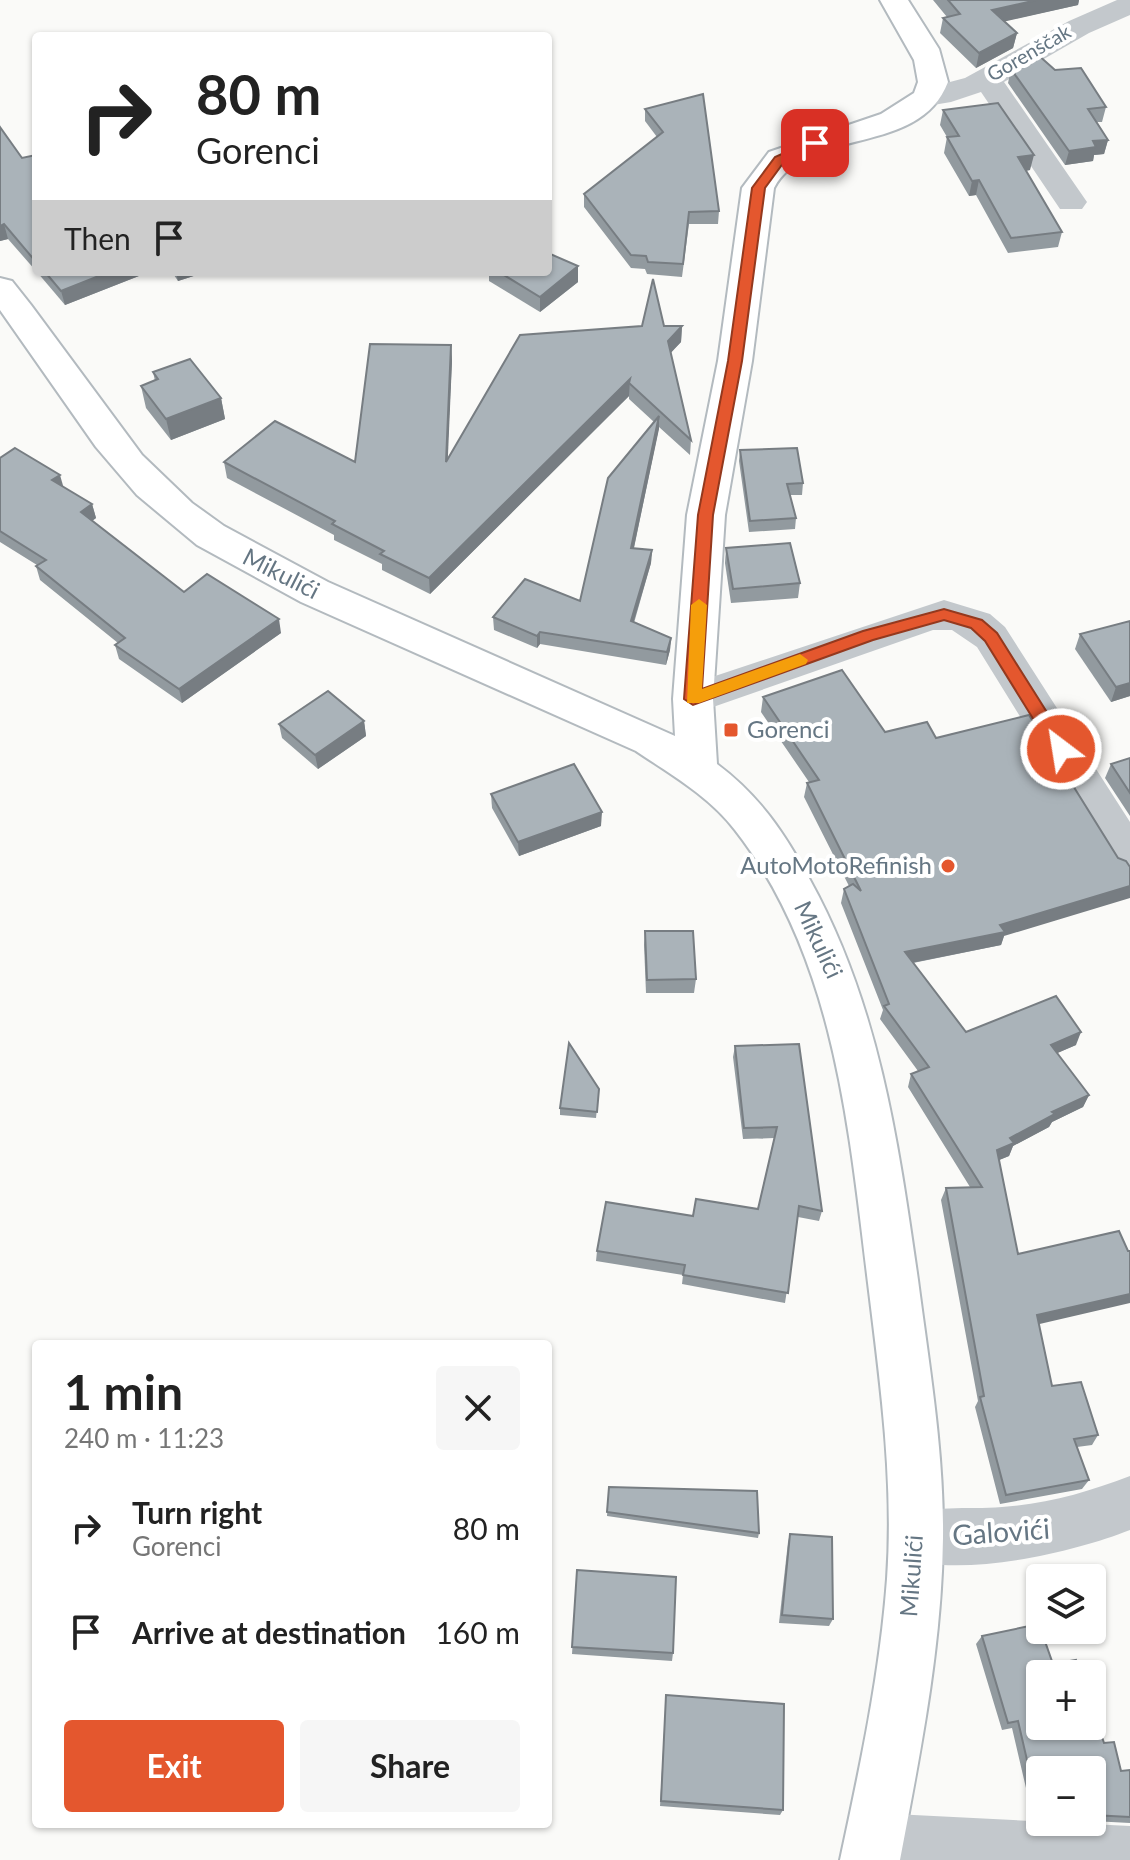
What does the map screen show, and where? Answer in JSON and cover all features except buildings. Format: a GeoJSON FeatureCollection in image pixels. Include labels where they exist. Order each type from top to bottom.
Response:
{"type":"FeatureCollection","features":[{"type":"Feature","properties":{"kind":"street"},"geometry":{"type":"LineString","coordinates":[[697,770],[693,699],[706,515],[735,361],[758,188],[771,167],[794,151],[896,118],[918,108],[927,97],[933,83],[929,62],[894,0]]}},
{"type":"Feature","properties":{"kind":"street","name":"Gorenščak"},"geometry":{"type":"LineString","coordinates":[[927,97],[948,96],[1076,26],[1130,5]]}},
{"type":"Feature","properties":{"kind":"street"},"geometry":{"type":"LineString","coordinates":[[984,79],[1000,94],[1071,202]]}},
{"type":"Feature","properties":{"kind":"street","name":"Mikulići"},"geometry":{"type":"LineString","coordinates":[[0,288],[43,341],[112,443],[150,486],[203,530],[319,594],[650,740],[697,770],[734,801],[797,893],[838,981],[858,1051],[884,1190],[908,1379],[916,1537],[912,1600],[894,1733],[872,1852]]}},
{"type":"Feature","properties":{"kind":"street"},"geometry":{"type":"LineString","coordinates":[[693,699],[901,625],[944,614],[961,618],[976,624],[1001,650],[1130,858]]}},
{"type":"Feature","properties":{"kind":"street","name":"Galovići"},"geometry":{"type":"LineString","coordinates":[[916,1537],[1014,1536],[1058,1529],[1130,1503]]}},
{"type":"Feature","properties":{"kind":"street"},"geometry":{"type":"LineString","coordinates":[[872,1852],[1130,1856]]}},
{"type":"Feature","properties":{"kind":"slow traffic"},"geometry":{"type":"LineString","coordinates":[[699,605],[693,699],[800,660]]}},
{"type":"Feature","properties":{"kind":"place","name":"Gorenci"},"geometry":{"type":"Point","coordinates":[731,730]}},
{"type":"Feature","properties":{"kind":"place","name":"AutoMotoRefinish"},"geometry":{"type":"Point","coordinates":[948,866]}},
{"type":"Feature","properties":{"kind":"route"},"geometry":{"type":"LineString","coordinates":[[815,143],[780,159],[764,176],[758,188],[735,361],[706,515],[693,699],[869,635],[944,614],[976,624],[991,637],[1061,749]]}}]}
